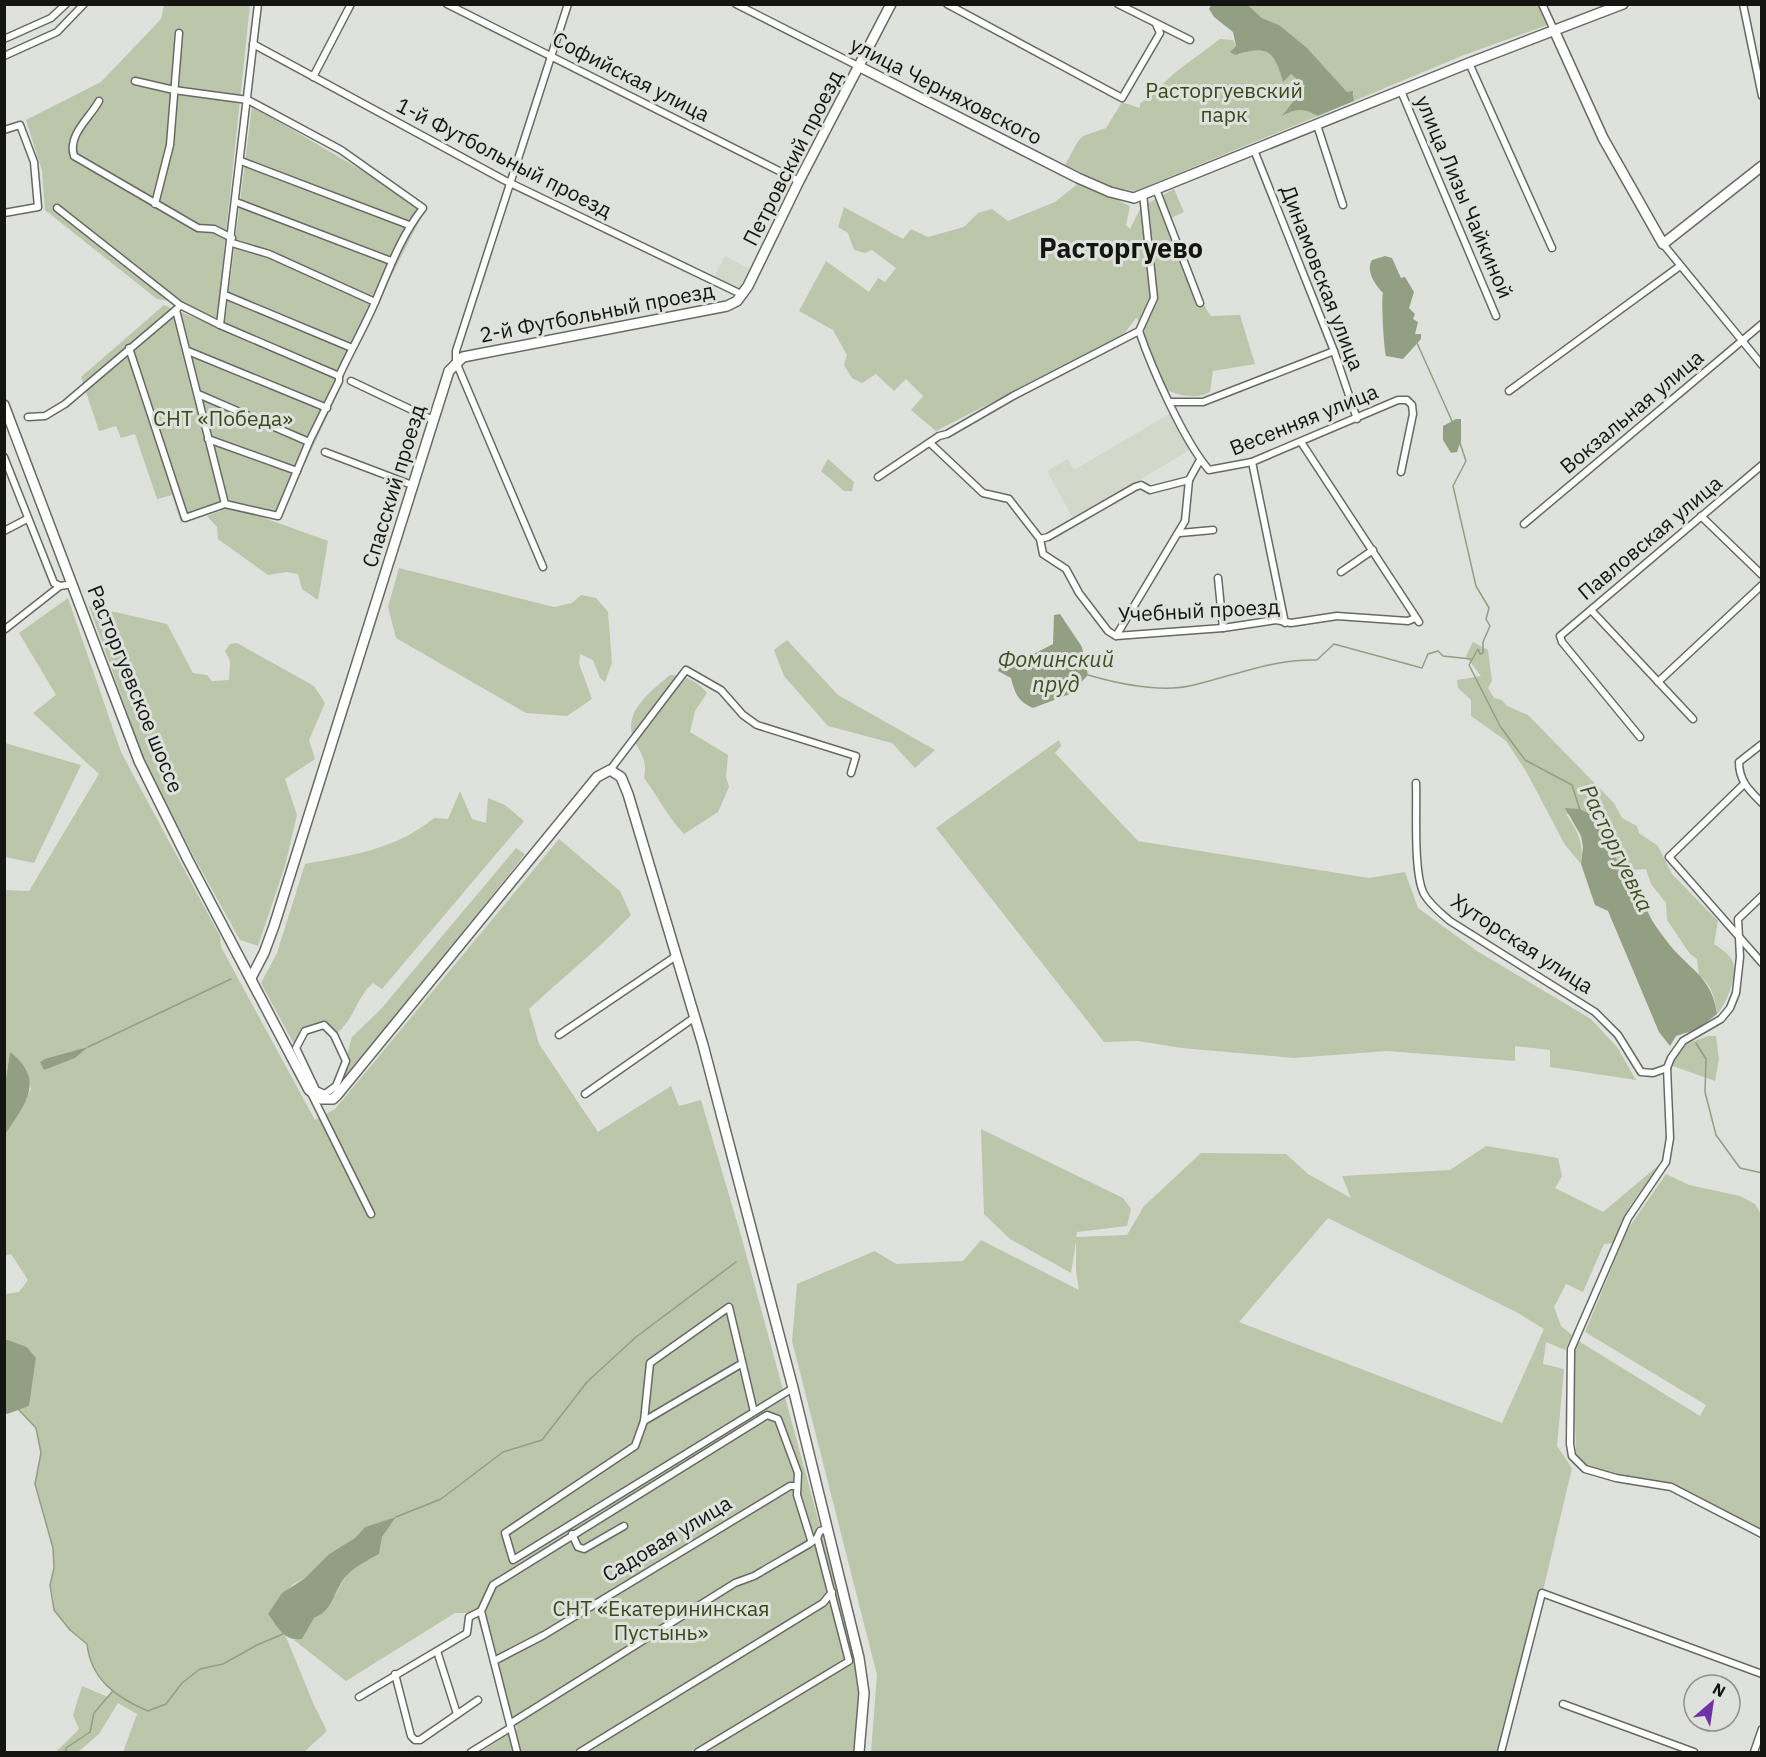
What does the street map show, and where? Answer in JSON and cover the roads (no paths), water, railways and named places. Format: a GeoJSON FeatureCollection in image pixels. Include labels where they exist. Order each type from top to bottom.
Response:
{"type":"FeatureCollection","features":[{"type":"Feature","properties":{"kind":"street"},"geometry":{"type":"LineString","coordinates":[[4,39],[51,18],[66,4]]}},
{"type":"Feature","properties":{"kind":"street"},"geometry":{"type":"LineString","coordinates":[[4,56],[57,32],[84,4]]}},
{"type":"Feature","properties":{"kind":"street"},"geometry":{"type":"LineString","coordinates":[[220,325],[232,241],[258,4]]}},
{"type":"Feature","properties":{"kind":"street"},"geometry":{"type":"LineString","coordinates":[[313,77],[351,4]]}},
{"type":"Feature","properties":{"kind":"street","name":"Софийская улица"},"geometry":{"type":"LineString","coordinates":[[447,4],[799,181]]}},
{"type":"Feature","properties":{"kind":"street","name":"Спасский проезд"},"geometry":{"type":"LineString","coordinates":[[251,978],[264,953],[349,692],[412,485],[449,371],[456,362],[456,351],[568,4]]}},
{"type":"Feature","properties":{"kind":"street","name":"улица Черняховского"},"geometry":{"type":"LineString","coordinates":[[736,4],[1110,192],[1134,198],[1143,194]]}},
{"type":"Feature","properties":{"kind":"street","name":"Петровский проезд"},"geometry":{"type":"LineString","coordinates":[[743,295],[891,4]]}},
{"type":"Feature","properties":{"kind":"street"},"geometry":{"type":"LineString","coordinates":[[947,4],[1122,98],[1160,33],[1156,24]]}},
{"type":"Feature","properties":{"kind":"street"},"geometry":{"type":"LineString","coordinates":[[1118,4],[1190,40]]}},
{"type":"Feature","properties":{"kind":"street"},"geometry":{"type":"LineString","coordinates":[[1542,4],[1603,138],[1663,244],[1761,365]]}},
{"type":"Feature","properties":{"kind":"street"},"geometry":{"type":"LineString","coordinates":[[878,477],[930,443],[1013,396],[1139,331],[1155,298],[1143,194],[1469,63],[1623,4]]}},
{"type":"Feature","properties":{"kind":"street"},"geometry":{"type":"LineString","coordinates":[[1743,4],[1761,96]]}},
{"type":"Feature","properties":{"kind":"street"},"geometry":{"type":"LineString","coordinates":[[155,204],[170,146],[178,33]]}},
{"type":"Feature","properties":{"kind":"street","name":"1-й Футбольный проезд"},"geometry":{"type":"LineString","coordinates":[[253,44],[511,183],[743,295]]}},
{"type":"Feature","properties":{"kind":"street"},"geometry":{"type":"LineString","coordinates":[[1469,63],[1552,248]]}},
{"type":"Feature","properties":{"kind":"street"},"geometry":{"type":"LineString","coordinates":[[129,348],[185,518],[225,504],[278,516],[309,442],[375,302],[391,261],[409,225],[423,208],[341,150],[248,100],[174,90],[135,81]]}},
{"type":"Feature","properties":{"kind":"street","name":"улица Лизы Чайкиной"},"geometry":{"type":"LineString","coordinates":[[1401,91],[1496,316]]}},
{"type":"Feature","properties":{"kind":"street"},"geometry":{"type":"LineString","coordinates":[[99,101],[86,117],[73,143],[74,156],[198,228],[214,229],[232,241],[375,302]]}},
{"type":"Feature","properties":{"kind":"street"},"geometry":{"type":"LineString","coordinates":[[4,130],[20,125],[34,162],[38,207],[4,213]]}},
{"type":"Feature","properties":{"kind":"street"},"geometry":{"type":"LineString","coordinates":[[1317,125],[1343,205]]}},
{"type":"Feature","properties":{"kind":"street","name":"Динамовская улица"},"geometry":{"type":"LineString","coordinates":[[1254,150],[1334,351],[1357,419]]}},
{"type":"Feature","properties":{"kind":"street"},"geometry":{"type":"LineString","coordinates":[[241,161],[409,225]]}},
{"type":"Feature","properties":{"kind":"street"},"geometry":{"type":"LineString","coordinates":[[1663,244],[1761,166]]}},
{"type":"Feature","properties":{"kind":"street"},"geometry":{"type":"LineString","coordinates":[[1156,189],[1200,303]]}},
{"type":"Feature","properties":{"kind":"street"},"geometry":{"type":"LineString","coordinates":[[236,202],[391,261]]}},
{"type":"Feature","properties":{"kind":"street"},"geometry":{"type":"LineString","coordinates":[[57,208],[178,307],[339,378]]}},
{"type":"Feature","properties":{"kind":"street"},"geometry":{"type":"LineString","coordinates":[[1509,391],[1680,266]]}},
{"type":"Feature","properties":{"kind":"street"},"geometry":{"type":"LineString","coordinates":[[225,295],[352,348]]}},
{"type":"Feature","properties":{"kind":"street","name":"2-й Футбольный проезд"},"geometry":{"type":"LineString","coordinates":[[456,362],[463,357],[727,306],[743,295]]}},
{"type":"Feature","properties":{"kind":"street"},"geometry":{"type":"LineString","coordinates":[[28,417],[45,416],[65,404],[178,307]]}},
{"type":"Feature","properties":{"kind":"street"},"geometry":{"type":"LineString","coordinates":[[178,307],[225,504]]}},
{"type":"Feature","properties":{"kind":"street","name":"Вокзальная улица"},"geometry":{"type":"LineString","coordinates":[[1524,524],[1761,324]]}},
{"type":"Feature","properties":{"kind":"street"},"geometry":{"type":"LineString","coordinates":[[1116,636],[1180,533],[1185,521],[1189,480],[1200,460],[1170,402],[1139,331]]}},
{"type":"Feature","properties":{"kind":"street"},"geometry":{"type":"LineString","coordinates":[[188,351],[327,408]]}},
{"type":"Feature","properties":{"kind":"street"},"geometry":{"type":"LineString","coordinates":[[1170,402],[1203,402],[1334,351]]}},
{"type":"Feature","properties":{"kind":"street"},"geometry":{"type":"LineString","coordinates":[[456,362],[543,567]]}},
{"type":"Feature","properties":{"kind":"street"},"geometry":{"type":"LineString","coordinates":[[351,381],[433,420]]}},
{"type":"Feature","properties":{"kind":"street"},"geometry":{"type":"LineString","coordinates":[[198,394],[309,442]]}},
{"type":"Feature","properties":{"kind":"street","name":"Весенняя улица"},"geometry":{"type":"LineString","coordinates":[[1200,460],[1209,470],[1252,462],[1398,400],[1407,400],[1412,405],[1401,472]]}},
{"type":"Feature","properties":{"kind":"street","name":"Расторгуевское шоссе"},"geometry":{"type":"LineString","coordinates":[[4,405],[139,761],[188,860],[309,1090]]}},
{"type":"Feature","properties":{"kind":"street"},"geometry":{"type":"LineString","coordinates":[[208,439],[297,471]]}},
{"type":"Feature","properties":{"kind":"street"},"geometry":{"type":"LineString","coordinates":[[1301,442],[1373,550],[1341,572]]}},
{"type":"Feature","properties":{"kind":"street","name":"Учебный проезд"},"geometry":{"type":"LineString","coordinates":[[930,443],[983,493],[1009,499],[1040,539],[1043,554],[1066,569],[1079,593],[1108,631],[1116,636],[1223,628],[1276,620],[1285,623],[1337,616],[1417,620],[1373,550]]}},
{"type":"Feature","properties":{"kind":"street"},"geometry":{"type":"LineString","coordinates":[[326,452],[412,485]]}},
{"type":"Feature","properties":{"kind":"street"},"geometry":{"type":"LineString","coordinates":[[4,457],[54,583],[60,586]]}},
{"type":"Feature","properties":{"kind":"street"},"geometry":{"type":"LineString","coordinates":[[1252,462],[1285,623]]}},
{"type":"Feature","properties":{"kind":"street","name":"Павловская улица"},"geometry":{"type":"LineString","coordinates":[[1640,737],[1562,642],[1560,636],[1761,465]]}},
{"type":"Feature","properties":{"kind":"street"},"geometry":{"type":"LineString","coordinates":[[1040,539],[1048,537],[1135,487],[1141,485],[1150,490],[1189,480]]}},
{"type":"Feature","properties":{"kind":"street"},"geometry":{"type":"LineString","coordinates":[[1701,516],[1761,575]]}},
{"type":"Feature","properties":{"kind":"street"},"geometry":{"type":"LineString","coordinates":[[4,531],[27,519]]}},
{"type":"Feature","properties":{"kind":"street"},"geometry":{"type":"LineString","coordinates":[[1180,533],[1213,530]]}},
{"type":"Feature","properties":{"kind":"street"},"geometry":{"type":"LineString","coordinates":[[1218,578],[1223,628]]}},
{"type":"Feature","properties":{"kind":"street"},"geometry":{"type":"LineString","coordinates":[[4,630],[60,586],[73,584]]}},
{"type":"Feature","properties":{"kind":"street"},"geometry":{"type":"LineString","coordinates":[[1658,682],[1761,585]]}},
{"type":"Feature","properties":{"kind":"street"},"geometry":{"type":"LineString","coordinates":[[1591,610],[1694,719]]}},
{"type":"Feature","properties":{"kind":"street"},"geometry":{"type":"LineString","coordinates":[[309,1090],[321,1100],[333,1099],[338,1094],[588,789],[603,772],[610,770],[686,670],[721,690],[743,715],[757,725],[856,756],[851,773]]}},
{"type":"Feature","properties":{"kind":"street"},"geometry":{"type":"LineString","coordinates":[[1761,744],[1739,762],[1739,774],[1744,784],[1761,803]]}},
{"type":"Feature","properties":{"kind":"street"},"geometry":{"type":"LineString","coordinates":[[610,770],[621,777],[625,783],[695,1017],[793,1388],[858,1651],[864,1693],[859,1752]]}},
{"type":"Feature","properties":{"kind":"street","name":"Хуторская улица"},"geometry":{"type":"LineString","coordinates":[[1416,783],[1419,878],[1424,894],[1433,905],[1450,921],[1595,1012],[1618,1035],[1636,1068],[1641,1072],[1653,1073],[1667,1068]]}},
{"type":"Feature","properties":{"kind":"street"},"geometry":{"type":"LineString","coordinates":[[1744,784],[1669,857],[1761,963]]}},
{"type":"Feature","properties":{"kind":"street"},"geometry":{"type":"LineString","coordinates":[[1761,896],[1738,919],[1739,972],[1736,993],[1730,1008],[1710,1027],[1683,1041],[1676,1049],[1667,1068],[1670,1152],[1659,1174],[1628,1218],[1571,1349],[1572,1456],[1585,1469],[1671,1487],[1761,1534]]}},
{"type":"Feature","properties":{"kind":"street"},"geometry":{"type":"LineString","coordinates":[[559,1035],[676,956]]}},
{"type":"Feature","properties":{"kind":"street"},"geometry":{"type":"LineString","coordinates":[[585,1094],[695,1017]]}},
{"type":"Feature","properties":{"kind":"street"},"geometry":{"type":"LineString","coordinates":[[324,1026],[334,1035],[346,1061],[336,1086],[325,1094],[316,1090],[296,1048],[305,1031],[324,1026]]}},
{"type":"Feature","properties":{"kind":"street"},"geometry":{"type":"LineString","coordinates":[[309,1090],[371,1214]]}},
{"type":"Feature","properties":{"kind":"street"},"geometry":{"type":"LineString","coordinates":[[754,1412],[729,1307],[650,1363],[644,1421],[635,1446],[505,1533],[513,1560],[754,1412],[793,1388]]}},
{"type":"Feature","properties":{"kind":"street"},"geometry":{"type":"LineString","coordinates":[[644,1421],[741,1364]]}},
{"type":"Feature","properties":{"kind":"street"},"geometry":{"type":"LineString","coordinates":[[359,1697],[467,1633],[469,1617],[481,1611],[493,1585],[767,1415],[778,1419],[788,1441],[798,1473],[799,1482],[796,1486],[832,1592],[849,1661]]}},
{"type":"Feature","properties":{"kind":"street","name":"Садовая улица"},"geometry":{"type":"LineString","coordinates":[[494,1661],[544,1635],[734,1518],[790,1486],[796,1486]]}},
{"type":"Feature","properties":{"kind":"street"},"geometry":{"type":"LineString","coordinates":[[572,1534],[578,1547],[584,1549],[624,1526]]}},
{"type":"Feature","properties":{"kind":"street"},"geometry":{"type":"LineString","coordinates":[[471,1752],[735,1583],[754,1576],[814,1539],[820,1531],[827,1528]]}},
{"type":"Feature","properties":{"kind":"street"},"geometry":{"type":"LineString","coordinates":[[580,1752],[823,1603],[832,1592]]}},
{"type":"Feature","properties":{"kind":"street"},"geometry":{"type":"LineString","coordinates":[[1501,1752],[1542,1593],[1761,1674]]}},
{"type":"Feature","properties":{"kind":"street"},"geometry":{"type":"LineString","coordinates":[[481,1611],[517,1752]]}},
{"type":"Feature","properties":{"kind":"street"},"geometry":{"type":"LineString","coordinates":[[437,1651],[457,1713]]}},
{"type":"Feature","properties":{"kind":"street"},"geometry":{"type":"LineString","coordinates":[[698,1752],[849,1661],[858,1651]]}},
{"type":"Feature","properties":{"kind":"street"},"geometry":{"type":"LineString","coordinates":[[395,1674],[411,1736],[415,1740],[420,1740],[478,1700]]}},
{"type":"Feature","properties":{"kind":"street"},"geometry":{"type":"LineString","coordinates":[[1563,1704],[1694,1752]]}},
{"type":"Feature","properties":{"kind":"street"},"geometry":{"type":"LineString","coordinates":[[1754,1752],[1761,1729]]}},
{"type":"Feature","properties":{"kind":"water"},"geometry":{"type":"Polygon","coordinates":[[[1211,5],[1248,5],[1262,18],[1279,25],[1307,48],[1347,92],[1353,91],[1354,101],[1318,116],[1300,110],[1282,116],[1305,86],[1291,74],[1283,82],[1276,63],[1268,53],[1255,51],[1235,55],[1230,52],[1236,46],[1233,32],[1214,17],[1209,9],[1211,5]]]}},
{"type":"Feature","properties":{"kind":"water"},"geometry":{"type":"Polygon","coordinates":[[[1385,256],[1392,258],[1401,278],[1405,277],[1414,292],[1409,308],[1415,314],[1413,319],[1418,322],[1415,334],[1421,334],[1421,339],[1403,359],[1386,356],[1383,293],[1375,282],[1370,268],[1372,260],[1385,256]]]}},
{"type":"Feature","properties":{"kind":"water"},"geometry":{"type":"Polygon","coordinates":[[[1456,419],[1461,419],[1461,441],[1457,452],[1451,453],[1443,440],[1443,426],[1456,419]]]}},
{"type":"Feature","properties":{"kind":"water","name":"Фоминский пруд"},"geometry":{"type":"Polygon","coordinates":[[[1060,614],[1082,647],[1088,675],[1070,694],[1033,708],[1018,696],[1011,678],[998,671],[1003,656],[1028,657],[1053,644],[1054,615],[1060,614]]]}},
{"type":"Feature","properties":{"kind":"water"},"geometry":{"type":"Polygon","coordinates":[[[1565,808],[1579,809],[1596,816],[1613,853],[1639,886],[1654,923],[1674,950],[1698,973],[1710,990],[1717,1014],[1698,1029],[1676,1036],[1670,1046],[1659,1032],[1608,911],[1595,905],[1581,864],[1583,847],[1581,836],[1565,808]]]}},
{"type":"Feature","properties":{"kind":"water"},"geometry":{"type":"Polygon","coordinates":[[[88,1047],[75,1058],[44,1070],[40,1062],[45,1059],[88,1047]]]}},
{"type":"Feature","properties":{"kind":"water"},"geometry":{"type":"Polygon","coordinates":[[[10,1052],[28,1073],[30,1083],[25,1103],[5,1135],[5,1085],[10,1052]]]}},
{"type":"Feature","properties":{"kind":"water"},"geometry":{"type":"Polygon","coordinates":[[[5,1339],[27,1347],[36,1358],[29,1406],[7,1414],[4,1413],[5,1339]]]}},
{"type":"Feature","properties":{"kind":"water"},"geometry":{"type":"Polygon","coordinates":[[[396,1517],[382,1537],[379,1554],[347,1575],[330,1605],[314,1618],[302,1639],[290,1638],[282,1633],[268,1614],[282,1593],[304,1579],[329,1554],[355,1538],[365,1527],[396,1517]]]}},
{"type":"Feature","properties":{"kind":"waterway","name":"Расторгуевка"},"geometry":{"type":"LineString","coordinates":[[1417,343],[1452,421]]}},
{"type":"Feature","properties":{"kind":"waterway","name":"Расторгуевка"},"geometry":{"type":"LineString","coordinates":[[1460,443],[1466,461],[1453,486],[1476,586],[1489,608],[1486,619],[1490,626],[1483,642],[1483,653],[1480,654],[1478,649],[1469,665],[1500,726],[1525,760],[1572,785],[1580,810]]}},
{"type":"Feature","properties":{"kind":"waterway"},"geometry":{"type":"LineString","coordinates":[[1088,675],[1155,688],[1182,687],[1254,668],[1285,662],[1317,660],[1334,644],[1422,668],[1428,654],[1438,651],[1443,656],[1471,659]]}},
{"type":"Feature","properties":{"kind":"waterway"},"geometry":{"type":"LineString","coordinates":[[88,1047],[231,979]]}},
{"type":"Feature","properties":{"kind":"waterway","name":"Расторгуевка"},"geometry":{"type":"LineString","coordinates":[[1696,1043],[1706,1059],[1705,1092],[1716,1135],[1740,1168],[1762,1173]]}},
{"type":"Feature","properties":{"kind":"waterway"},"geometry":{"type":"LineString","coordinates":[[396,1517],[441,1499],[503,1452],[542,1440],[587,1382],[636,1337],[736,1262]]}},
{"type":"Feature","properties":{"kind":"waterway"},"geometry":{"type":"LineString","coordinates":[[18,1409],[36,1428],[41,1453],[35,1484],[53,1548],[54,1568],[50,1585],[54,1610],[70,1630],[87,1644],[94,1668],[100,1678],[116,1694],[148,1711],[166,1704],[182,1683],[200,1669],[223,1664],[283,1634]]}},
{"type":"Feature","properties":{"kind":"waterway"},"geometry":{"type":"LineString","coordinates":[[66,1752],[66,1748],[90,1732],[94,1713],[112,1692]]}},
{"type":"Feature","properties":{"kind":"district","name":"Расторгуево"},"geometry":{"type":"Point","coordinates":[1121,249]}},
{"type":"Feature","properties":{"kind":"park label","name":"Расторгуевский парк"},"geometry":{"type":"Point","coordinates":[1224,103]}},
{"type":"Feature","properties":{"kind":"park label","name":"СНТ «Победа»"},"geometry":{"type":"Point","coordinates":[223,419]}},
{"type":"Feature","properties":{"kind":"park label","name":"СНТ «Екатерининская Пустынь»"},"geometry":{"type":"Point","coordinates":[661,1621]}}]}
